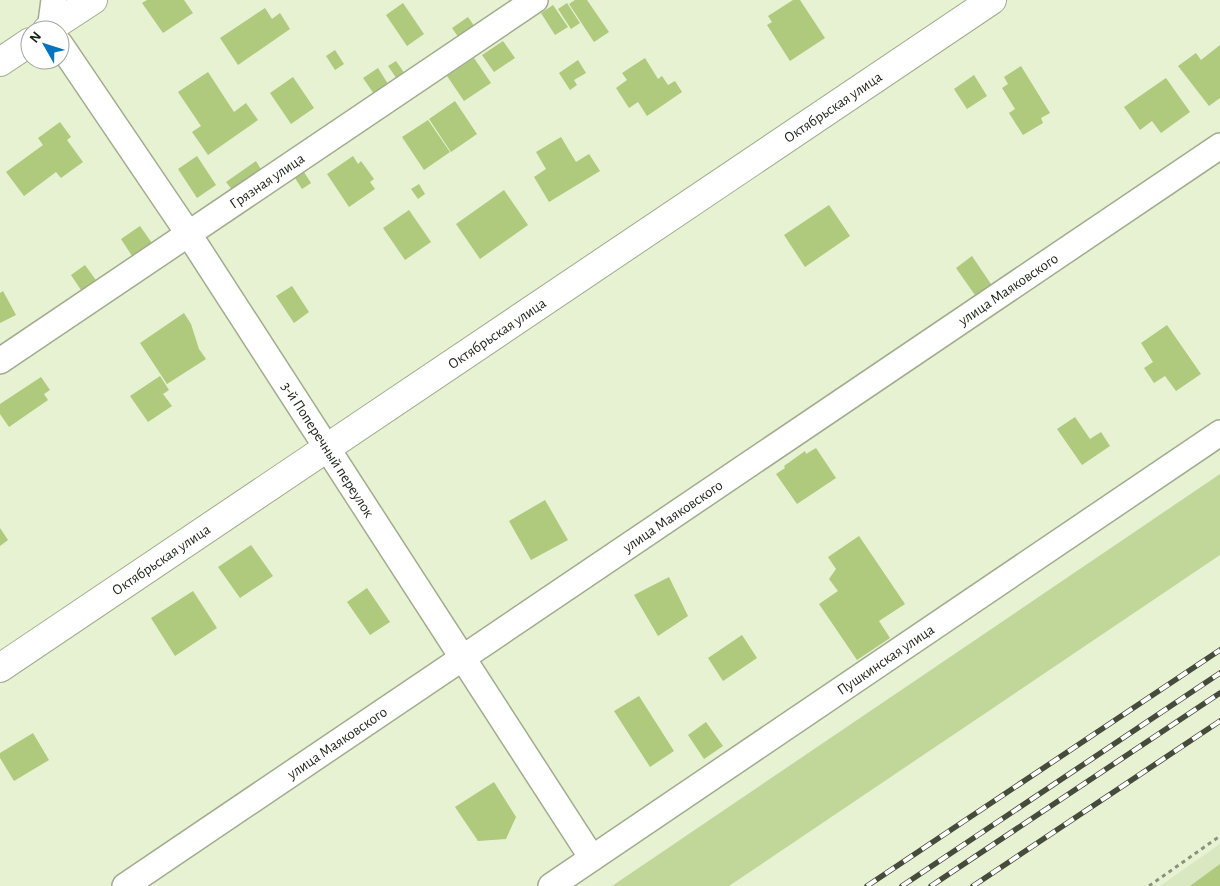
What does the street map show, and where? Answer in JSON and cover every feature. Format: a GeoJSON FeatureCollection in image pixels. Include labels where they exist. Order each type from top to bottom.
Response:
{"type":"FeatureCollection","features":[{"type":"Feature","properties":{"kind":"street"},"geometry":{"type":"LineString","coordinates":[[50,20],[54,0]]}},
{"type":"Feature","properties":{"kind":"street"},"geometry":{"type":"LineString","coordinates":[[67,20],[93,0]]}},
{"type":"Feature","properties":{"kind":"street","name":"Грязная улица"},"geometry":{"type":"LineString","coordinates":[[0,361],[535,0]]}},
{"type":"Feature","properties":{"kind":"street","name":"Октябрьская улица"},"geometry":{"type":"LineString","coordinates":[[0,668],[992,0]]}},
{"type":"Feature","properties":{"kind":"street"},"geometry":{"type":"LineString","coordinates":[[0,62],[20,51]]}},
{"type":"Feature","properties":{"kind":"street","name":"3-й Поперечный переулок"},"geometry":{"type":"LineString","coordinates":[[70,67],[188,233],[592,858]]}},
{"type":"Feature","properties":{"kind":"street","name":"улица Маяковского"},"geometry":{"type":"LineString","coordinates":[[125,886],[1220,146]]}},
{"type":"Feature","properties":{"kind":"street","name":"Пушкинская улица"},"geometry":{"type":"LineString","coordinates":[[551,886],[1220,433]]}},
{"type":"Feature","properties":{"kind":"path"},"geometry":{"type":"LineString","coordinates":[[1149,886],[1220,836]]}},
{"type":"Feature","properties":{"kind":"shaded area"},"geometry":{"type":"Polygon","coordinates":[[[1220,474],[1220,555],[729,886],[612,886],[1220,474]]]}},
{"type":"Feature","properties":{"kind":"shaded area"},"geometry":{"type":"Polygon","coordinates":[[[1220,844],[1220,886],[1160,886],[1220,844]]]}},
{"type":"Feature","properties":{"kind":"building"},"geometry":{"type":"Polygon","coordinates":[[[147,0],[184,0],[193,13],[163,33],[142,3],[147,0]]]}},
{"type":"Feature","properties":{"kind":"building"},"geometry":{"type":"Polygon","coordinates":[[[575,0],[587,0],[609,32],[594,42],[569,4],[575,0]]]}},
{"type":"Feature","properties":{"kind":"building"},"geometry":{"type":"Polygon","coordinates":[[[793,0],[800,0],[825,38],[790,61],[767,25],[772,22],[768,16],[793,0]]]}},
{"type":"Feature","properties":{"kind":"building"},"geometry":{"type":"Polygon","coordinates":[[[403,3],[424,34],[407,46],[386,15],[403,3]]]}},
{"type":"Feature","properties":{"kind":"building"},"geometry":{"type":"Polygon","coordinates":[[[567,3],[580,23],[571,29],[558,9],[567,3]]]}},
{"type":"Feature","properties":{"kind":"building"},"geometry":{"type":"Polygon","coordinates":[[[553,5],[568,27],[555,35],[541,13],[553,5]]]}},
{"type":"Feature","properties":{"kind":"building"},"geometry":{"type":"Polygon","coordinates":[[[265,8],[272,19],[280,13],[290,29],[238,65],[220,38],[265,8]]]}},
{"type":"Feature","properties":{"kind":"building"},"geometry":{"type":"Polygon","coordinates":[[[468,17],[475,27],[459,38],[452,28],[468,17]]]}},
{"type":"Feature","properties":{"kind":"building"},"geometry":{"type":"Polygon","coordinates":[[[503,41],[515,58],[494,72],[482,55],[503,41]]]}},
{"type":"Feature","properties":{"kind":"building"},"geometry":{"type":"Polygon","coordinates":[[[1220,45],[1220,98],[1209,106],[1178,66],[1196,53],[1201,60],[1220,45]]]}},
{"type":"Feature","properties":{"kind":"building"},"geometry":{"type":"Polygon","coordinates":[[[335,50],[344,64],[335,70],[326,56],[335,50]]]}},
{"type":"Feature","properties":{"kind":"building"},"geometry":{"type":"Polygon","coordinates":[[[474,58],[491,83],[464,101],[447,76],[474,58]]]}},
{"type":"Feature","properties":{"kind":"building"},"geometry":{"type":"Polygon","coordinates":[[[645,58],[658,79],[662,76],[668,85],[675,81],[682,92],[647,116],[638,102],[629,108],[616,88],[627,80],[622,73],[645,58]]]}},
{"type":"Feature","properties":{"kind":"building"},"geometry":{"type":"Polygon","coordinates":[[[578,60],[586,73],[574,80],[577,85],[570,90],[559,73],[578,60]]]}},
{"type":"Feature","properties":{"kind":"building"},"geometry":{"type":"Polygon","coordinates":[[[396,61],[405,74],[397,79],[388,66],[396,61]]]}},
{"type":"Feature","properties":{"kind":"building"},"geometry":{"type":"Polygon","coordinates":[[[1021,66],[1050,113],[1041,118],[1043,123],[1023,135],[1009,113],[1015,109],[1002,88],[1008,84],[1004,77],[1021,66]]]}},
{"type":"Feature","properties":{"kind":"building"},"geometry":{"type":"Polygon","coordinates":[[[378,68],[388,84],[374,94],[363,78],[378,68]]]}},
{"type":"Feature","properties":{"kind":"building"},"geometry":{"type":"Polygon","coordinates":[[[208,72],[234,112],[246,103],[258,120],[208,155],[192,132],[201,126],[178,92],[208,72]]]}},
{"type":"Feature","properties":{"kind":"building"},"geometry":{"type":"Polygon","coordinates":[[[974,75],[987,96],[967,109],[954,89],[974,75]]]}},
{"type":"Feature","properties":{"kind":"building"},"geometry":{"type":"Polygon","coordinates":[[[293,77],[314,108],[291,124],[270,93],[293,77]]]}},
{"type":"Feature","properties":{"kind":"building"},"geometry":{"type":"Polygon","coordinates":[[[1166,78],[1190,112],[1161,133],[1152,121],[1140,130],[1124,107],[1166,78]]]}},
{"type":"Feature","properties":{"kind":"building"},"geometry":{"type":"Polygon","coordinates":[[[455,101],[477,134],[451,152],[429,119],[455,101]]]}},
{"type":"Feature","properties":{"kind":"building"},"geometry":{"type":"Polygon","coordinates":[[[428,120],[450,152],[424,170],[402,137],[428,120]]]}},
{"type":"Feature","properties":{"kind":"building"},"geometry":{"type":"Polygon","coordinates":[[[60,122],[71,137],[67,140],[83,162],[61,178],[56,172],[24,196],[6,172],[43,145],[38,138],[60,122]]]}},
{"type":"Feature","properties":{"kind":"building"},"geometry":{"type":"Polygon","coordinates":[[[561,137],[576,162],[589,154],[600,171],[549,202],[534,177],[546,169],[536,152],[561,137]]]}},
{"type":"Feature","properties":{"kind":"building"},"geometry":{"type":"Polygon","coordinates":[[[197,156],[216,185],[197,198],[178,169],[197,156]]]}},
{"type":"Feature","properties":{"kind":"building"},"geometry":{"type":"Polygon","coordinates":[[[353,156],[358,164],[361,161],[374,179],[370,182],[375,189],[349,207],[327,174],[353,156]]]}},
{"type":"Feature","properties":{"kind":"building"},"geometry":{"type":"Polygon","coordinates":[[[256,161],[262,171],[233,191],[226,182],[256,161]]]}},
{"type":"Feature","properties":{"kind":"building"},"geometry":{"type":"Polygon","coordinates":[[[304,172],[311,183],[302,189],[295,178],[304,172]]]}},
{"type":"Feature","properties":{"kind":"building"},"geometry":{"type":"Polygon","coordinates":[[[419,184],[425,194],[418,199],[411,189],[419,184]]]}},
{"type":"Feature","properties":{"kind":"building"},"geometry":{"type":"Polygon","coordinates":[[[504,190],[528,225],[480,259],[456,224],[504,190]]]}},
{"type":"Feature","properties":{"kind":"building"},"geometry":{"type":"Polygon","coordinates":[[[829,205],[850,236],[805,267],[784,235],[829,205]]]}},
{"type":"Feature","properties":{"kind":"building"},"geometry":{"type":"Polygon","coordinates":[[[409,210],[431,242],[405,260],[383,228],[409,210]]]}},
{"type":"Feature","properties":{"kind":"building"},"geometry":{"type":"Polygon","coordinates":[[[140,226],[154,246],[134,259],[121,239],[140,226]]]}},
{"type":"Feature","properties":{"kind":"building"},"geometry":{"type":"Polygon","coordinates":[[[972,256],[993,287],[977,298],[956,268],[972,256]]]}},
{"type":"Feature","properties":{"kind":"building"},"geometry":{"type":"Polygon","coordinates":[[[85,265],[98,283],[83,293],[71,275],[85,265]]]}},
{"type":"Feature","properties":{"kind":"building"},"geometry":{"type":"Polygon","coordinates":[[[292,286],[309,312],[294,323],[276,296],[292,286]]]}},
{"type":"Feature","properties":{"kind":"building"},"geometry":{"type":"Polygon","coordinates":[[[3,291],[16,315],[0,323],[0,293],[3,291]]]}},
{"type":"Feature","properties":{"kind":"building"},"geometry":{"type":"Polygon","coordinates":[[[184,313],[191,324],[199,349],[206,359],[167,384],[140,343],[184,313]]]}},
{"type":"Feature","properties":{"kind":"building"},"geometry":{"type":"Polygon","coordinates":[[[1167,325],[1201,374],[1176,391],[1165,376],[1154,383],[1144,368],[1153,362],[1141,343],[1167,325]]]}},
{"type":"Feature","properties":{"kind":"building"},"geometry":{"type":"Polygon","coordinates":[[[160,376],[169,390],[163,394],[172,406],[148,422],[130,396],[160,376]]]}},
{"type":"Feature","properties":{"kind":"building"},"geometry":{"type":"Polygon","coordinates":[[[41,377],[50,390],[44,394],[48,400],[9,427],[0,414],[0,404],[41,377]]]}},
{"type":"Feature","properties":{"kind":"building"},"geometry":{"type":"Polygon","coordinates":[[[1075,417],[1090,439],[1101,432],[1110,446],[1082,465],[1057,429],[1075,417]]]}},
{"type":"Feature","properties":{"kind":"building"},"geometry":{"type":"Polygon","coordinates":[[[816,448],[836,478],[797,504],[776,474],[805,451],[806,454],[816,448]]]}},
{"type":"Feature","properties":{"kind":"building"},"geometry":{"type":"Polygon","coordinates":[[[545,500],[568,540],[531,560],[509,521],[545,500]]]}},
{"type":"Feature","properties":{"kind":"building"},"geometry":{"type":"Polygon","coordinates":[[[0,528],[8,540],[0,546],[0,528]]]}},
{"type":"Feature","properties":{"kind":"building"},"geometry":{"type":"Polygon","coordinates":[[[859,536],[905,604],[879,621],[890,638],[857,660],[819,604],[838,591],[829,579],[836,569],[828,557],[859,536]]]}},
{"type":"Feature","properties":{"kind":"building"},"geometry":{"type":"Polygon","coordinates":[[[251,545],[273,576],[240,598],[218,567],[251,545]]]}},
{"type":"Feature","properties":{"kind":"building"},"geometry":{"type":"Polygon","coordinates":[[[669,577],[688,616],[658,636],[634,595],[669,577]]]}},
{"type":"Feature","properties":{"kind":"building"},"geometry":{"type":"Polygon","coordinates":[[[367,588],[390,622],[370,635],[347,602],[367,588]]]}},
{"type":"Feature","properties":{"kind":"building"},"geometry":{"type":"Polygon","coordinates":[[[193,591],[217,628],[175,656],[151,618],[193,591]]]}},
{"type":"Feature","properties":{"kind":"building"},"geometry":{"type":"Polygon","coordinates":[[[742,635],[757,658],[723,681],[708,658],[742,635]]]}},
{"type":"Feature","properties":{"kind":"building"},"geometry":{"type":"Polygon","coordinates":[[[639,696],[674,751],[650,767],[614,711],[639,696]]]}},
{"type":"Feature","properties":{"kind":"building"},"geometry":{"type":"Polygon","coordinates":[[[706,722],[723,746],[704,759],[688,735],[706,722]]]}},
{"type":"Feature","properties":{"kind":"building"},"geometry":{"type":"Polygon","coordinates":[[[33,733],[49,760],[14,781],[0,758],[0,753],[33,733]]]}},
{"type":"Feature","properties":{"kind":"building"},"geometry":{"type":"Polygon","coordinates":[[[494,782],[516,817],[506,839],[478,841],[455,807],[494,782]]]}},
{"type":"Feature","properties":{"kind":"building"},"geometry":{"type":"Polygon","coordinates":[[[1220,864],[1220,886],[1190,886],[1220,864]]]}},
{"type":"Feature","properties":{"kind":"railway"},"geometry":{"type":"LineString","coordinates":[[867,886],[1220,650]]}},
{"type":"Feature","properties":{"kind":"railway"},"geometry":{"type":"LineString","coordinates":[[902,886],[1220,673]]}},
{"type":"Feature","properties":{"kind":"railway"},"geometry":{"type":"LineString","coordinates":[[931,886],[1220,693]]}},
{"type":"Feature","properties":{"kind":"railway"},"geometry":{"type":"LineString","coordinates":[[973,886],[1220,721]]}}]}
